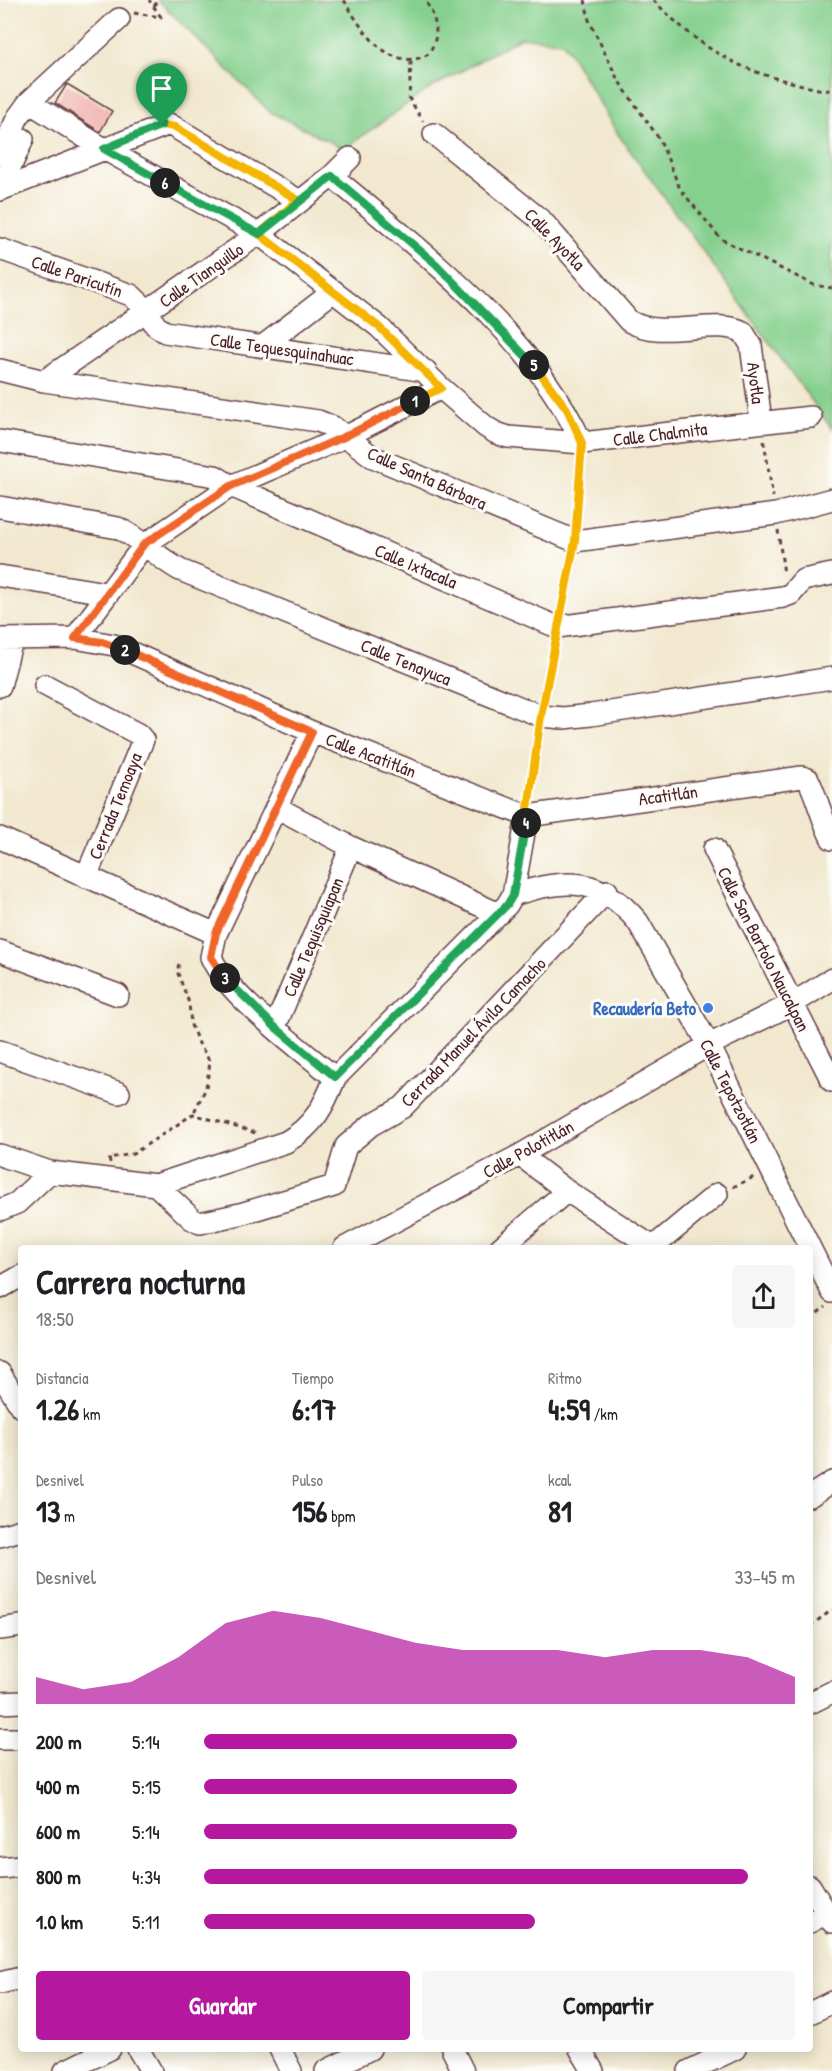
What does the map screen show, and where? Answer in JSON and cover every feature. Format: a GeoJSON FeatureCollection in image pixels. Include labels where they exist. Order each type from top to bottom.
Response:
{"type":"FeatureCollection","features":[{"type":"Feature","properties":{"kind":"street"},"geometry":{"type":"LineString","coordinates":[[0,190],[34,105],[49,82],[119,19]]}},
{"type":"Feature","properties":{"kind":"street"},"geometry":{"type":"LineString","coordinates":[[0,155],[18,117],[34,105]]}},
{"type":"Feature","properties":{"kind":"street","name":"Calle Chalmita"},"geometry":{"type":"LineString","coordinates":[[34,105],[104,149],[259,234],[379,327],[441,388],[496,433],[508,437],[582,443],[811,417]]}},
{"type":"Feature","properties":{"kind":"street"},"geometry":{"type":"LineString","coordinates":[[0,190],[169,124],[298,200]]}},
{"type":"Feature","properties":{"kind":"street","name":"Calle Ayotla"},"geometry":{"type":"LineString","coordinates":[[434,134],[542,221],[629,321],[647,329],[737,329],[743,332],[751,345]]}},
{"type":"Feature","properties":{"kind":"street","name":"Calle Tianguillo"},"geometry":{"type":"LineString","coordinates":[[44,381],[149,312],[259,234],[298,200],[332,176],[350,158]]}},
{"type":"Feature","properties":{"kind":"street"},"geometry":{"type":"LineString","coordinates":[[332,176],[436,264],[500,327],[537,368],[561,401],[582,443]]}},
{"type":"Feature","properties":{"kind":"street","name":"Calle Paricutín"},"geometry":{"type":"LineString","coordinates":[[0,249],[131,295],[149,312]]}},
{"type":"Feature","properties":{"kind":"street"},"geometry":{"type":"LineString","coordinates":[[263,346],[334,291]]}},
{"type":"Feature","properties":{"kind":"street","name":"Calle Tequesquinahuac"},"geometry":{"type":"LineString","coordinates":[[149,312],[155,325],[165,332],[426,371]]}},
{"type":"Feature","properties":{"kind":"street","name":"Ayotla"},"geometry":{"type":"LineString","coordinates":[[751,345],[761,421]]}},
{"type":"Feature","properties":{"kind":"street","name":"Calle Santa Bárbara"},"geometry":{"type":"LineString","coordinates":[[0,370],[44,381],[318,421],[346,436],[373,457],[575,541]]}},
{"type":"Feature","properties":{"kind":"street"},"geometry":{"type":"LineString","coordinates":[[75,638],[144,544],[231,486],[346,436],[441,388]]}},
{"type":"Feature","properties":{"kind":"street","name":"Calle Ixtacala"},"geometry":{"type":"LineString","coordinates":[[0,441],[215,476],[231,486],[557,627]]}},
{"type":"Feature","properties":{"kind":"street"},"geometry":{"type":"LineString","coordinates":[[575,541],[776,514],[832,499]]}},
{"type":"Feature","properties":{"kind":"street","name":"Calle Tenayuca"},"geometry":{"type":"LineString","coordinates":[[0,507],[118,528],[180,570],[541,716],[563,718],[591,715],[832,678]]}},
{"type":"Feature","properties":{"kind":"street"},"geometry":{"type":"LineString","coordinates":[[557,627],[783,597],[790,594],[803,580],[832,574]]}},
{"type":"Feature","properties":{"kind":"street"},"geometry":{"type":"LineString","coordinates":[[0,576],[106,593]]}},
{"type":"Feature","properties":{"kind":"street","name":"Calle Acatitlán"},"geometry":{"type":"LineString","coordinates":[[6,639],[75,638],[114,645],[312,732],[527,816]]}},
{"type":"Feature","properties":{"kind":"street"},"geometry":{"type":"LineString","coordinates":[[0,686],[6,639]]}},
{"type":"Feature","properties":{"kind":"street","name":"Cerrada Temoaya"},"geometry":{"type":"LineString","coordinates":[[45,685],[142,736],[143,740],[86,877]]}},
{"type":"Feature","properties":{"kind":"street"},"geometry":{"type":"LineString","coordinates":[[312,732],[216,933],[211,951],[213,962],[222,976],[275,1027],[335,1077]]}},
{"type":"Feature","properties":{"kind":"street","name":"Acatitlán"},"geometry":{"type":"LineString","coordinates":[[527,816],[802,777],[808,779],[822,819],[832,839]]}},
{"type":"Feature","properties":{"kind":"street"},"geometry":{"type":"LineString","coordinates":[[276,807],[351,848],[499,914]]}},
{"type":"Feature","properties":{"kind":"street"},"geometry":{"type":"LineString","coordinates":[[0,1155],[50,1172],[156,1185],[286,1142],[302,1133],[314,1122],[325,1103],[335,1077],[499,914],[513,895],[527,816]]}},
{"type":"Feature","properties":{"kind":"street"},"geometry":{"type":"LineString","coordinates":[[0,838],[216,933]]}},
{"type":"Feature","properties":{"kind":"street","name":"Calle Tequisquiapan"},"geometry":{"type":"LineString","coordinates":[[275,1027],[351,848]]}},
{"type":"Feature","properties":{"kind":"street","name":"Calle San Bartolo Naucalpan"},"geometry":{"type":"LineString","coordinates":[[714,849],[832,1081]]}},
{"type":"Feature","properties":{"kind":"street"},"geometry":{"type":"LineString","coordinates":[[513,895],[561,882],[607,891]]}},
{"type":"Feature","properties":{"kind":"street","name":"Calle Tepotzotlán"},"geometry":{"type":"LineString","coordinates":[[607,891],[624,904],[638,922],[709,1045],[809,1245]]}},
{"type":"Feature","properties":{"kind":"street","name":"Cerrada Manuel Ávila Camacho"},"geometry":{"type":"LineString","coordinates":[[156,1185],[195,1222],[240,1214],[334,1186],[346,1146],[370,1125],[403,1107],[607,891]]}},
{"type":"Feature","properties":{"kind":"street"},"geometry":{"type":"LineString","coordinates":[[0,951],[118,995]]}},
{"type":"Feature","properties":{"kind":"street","name":"Calle Polotitlán"},"geometry":{"type":"LineString","coordinates":[[350,1245],[520,1155],[709,1045],[792,1004],[832,980]]}},
{"type":"Feature","properties":{"kind":"street"},"geometry":{"type":"LineString","coordinates":[[0,1051],[119,1093]]}},
{"type":"Feature","properties":{"kind":"street"},"geometry":{"type":"LineString","coordinates":[[520,1155],[567,1191],[648,1245]]}},
{"type":"Feature","properties":{"kind":"street"},"geometry":{"type":"LineString","coordinates":[[0,1210],[23,1198],[50,1172]]}},
{"type":"Feature","properties":{"kind":"street"},"geometry":{"type":"LineString","coordinates":[[504,1245],[567,1191]]}},
{"type":"Feature","properties":{"kind":"street"},"geometry":{"type":"LineString","coordinates":[[656,1245],[717,1194]]}},
{"type":"Feature","properties":{"kind":"street","name":"Calle Tepotzotlán"},"geometry":{"type":"LineString","coordinates":[[813,1253],[832,1292]]}},
{"type":"Feature","properties":{"kind":"street"},"geometry":{"type":"LineString","coordinates":[[0,1288],[18,1278]]}},
{"type":"Feature","properties":{"kind":"street"},"geometry":{"type":"LineString","coordinates":[[0,1373],[18,1402]]}},
{"type":"Feature","properties":{"kind":"street"},"geometry":{"type":"LineString","coordinates":[[813,1494],[832,1482]]}},
{"type":"Feature","properties":{"kind":"street"},"geometry":{"type":"LineString","coordinates":[[0,1536],[18,1531]]}},
{"type":"Feature","properties":{"kind":"street"},"geometry":{"type":"LineString","coordinates":[[0,1629],[18,1626]]}},
{"type":"Feature","properties":{"kind":"street"},"geometry":{"type":"LineString","coordinates":[[813,1702],[832,1692]]}},
{"type":"Feature","properties":{"kind":"street"},"geometry":{"type":"LineString","coordinates":[[0,1703],[18,1702]]}},
{"type":"Feature","properties":{"kind":"street"},"geometry":{"type":"LineString","coordinates":[[0,1739],[18,1739]]}},
{"type":"Feature","properties":{"kind":"street"},"geometry":{"type":"LineString","coordinates":[[0,1868],[18,1866]]}},
{"type":"Feature","properties":{"kind":"street"},"geometry":{"type":"LineString","coordinates":[[813,1894],[823,1919]]}},
{"type":"Feature","properties":{"kind":"street"},"geometry":{"type":"LineString","coordinates":[[0,1983],[18,1979]]}},
{"type":"Feature","properties":{"kind":"street"},"geometry":{"type":"LineString","coordinates":[[813,2002],[832,2001]]}},
{"type":"Feature","properties":{"kind":"street"},"geometry":{"type":"LineString","coordinates":[[813,2011],[832,2001]]}},
{"type":"Feature","properties":{"kind":"street"},"geometry":{"type":"LineString","coordinates":[[65,2071],[104,2052]]}},
{"type":"Feature","properties":{"kind":"street"},"geometry":{"type":"LineString","coordinates":[[140,2052],[151,2071]]}},
{"type":"Feature","properties":{"kind":"street"},"geometry":{"type":"LineString","coordinates":[[282,2052],[291,2071]]}},
{"type":"Feature","properties":{"kind":"street"},"geometry":{"type":"LineString","coordinates":[[326,2071],[364,2052]]}},
{"type":"Feature","properties":{"kind":"street"},"geometry":{"type":"LineString","coordinates":[[454,2052],[463,2071]]}},
{"type":"Feature","properties":{"kind":"street"},"geometry":{"type":"LineString","coordinates":[[582,2052],[593,2071]]}},
{"type":"Feature","properties":{"kind":"street"},"geometry":{"type":"LineString","coordinates":[[689,2071],[729,2052]]}},
{"type":"Feature","properties":{"kind":"path"},"geometry":{"type":"LineString","coordinates":[[119,19],[130,13],[161,17],[149,0]]}},
{"type":"Feature","properties":{"kind":"path"},"geometry":{"type":"LineString","coordinates":[[154,6],[159,0]]}},
{"type":"Feature","properties":{"kind":"path"},"geometry":{"type":"LineString","coordinates":[[344,0],[360,27],[373,42],[387,52],[411,60],[427,55],[437,35],[435,21],[425,0]]}},
{"type":"Feature","properties":{"kind":"path"},"geometry":{"type":"LineString","coordinates":[[585,0],[589,20],[618,80],[660,140],[680,189],[721,239],[814,285],[832,288]]}},
{"type":"Feature","properties":{"kind":"path"},"geometry":{"type":"LineString","coordinates":[[653,0],[686,33],[725,60],[777,79],[832,90]]}},
{"type":"Feature","properties":{"kind":"path"},"geometry":{"type":"LineString","coordinates":[[411,60],[409,98],[434,134]]}},
{"type":"Feature","properties":{"kind":"path"},"geometry":{"type":"LineString","coordinates":[[527,816],[541,716],[575,541],[582,443]]}},
{"type":"Feature","properties":{"kind":"path"},"geometry":{"type":"LineString","coordinates":[[110,1179],[110,1158],[133,1154],[193,1114],[206,1088],[210,1062],[197,1040],[192,1025],[189,1003],[177,971],[179,964]]}},
{"type":"Feature","properties":{"kind":"path"},"geometry":{"type":"LineString","coordinates":[[193,1114],[286,1142]]}},
{"type":"Feature","properties":{"kind":"path"},"geometry":{"type":"LineString","coordinates":[[717,1194],[771,1168]]}},
{"type":"Feature","properties":{"kind":"path"},"geometry":{"type":"LineString","coordinates":[[813,1316],[832,1304]]}},
{"type":"Feature","properties":{"kind":"path"},"geometry":{"type":"LineString","coordinates":[[813,1624],[832,1610]]}},
{"type":"Feature","properties":{"kind":"green space"},"geometry":{"type":"Polygon","coordinates":[[[158,0],[832,0],[832,429],[618,134],[563,42],[521,37],[426,91],[344,149],[270,112],[158,0]]]}},
{"type":"Feature","properties":{"kind":"building"},"geometry":{"type":"Polygon","coordinates":[[[67,84],[112,111],[100,132],[55,103],[67,84]]]}},
{"type":"Feature","properties":{"kind":"place","name":"Recaudería Beto"},"geometry":{"type":"Point","coordinates":[708,1008]}},
{"type":"Feature","properties":{"kind":"route"},"geometry":{"type":"LineString","coordinates":[[162,125],[104,149],[259,234],[298,200],[332,176],[436,264],[500,327],[537,368],[567,409],[582,443],[575,541],[541,716],[513,895],[499,914],[335,1077],[261,1015],[222,976],[211,957],[216,933],[312,732],[114,645],[75,638],[144,544],[231,486],[346,436],[441,388],[379,327],[259,234],[298,200],[175,127],[169,124],[162,125]]}}]}
